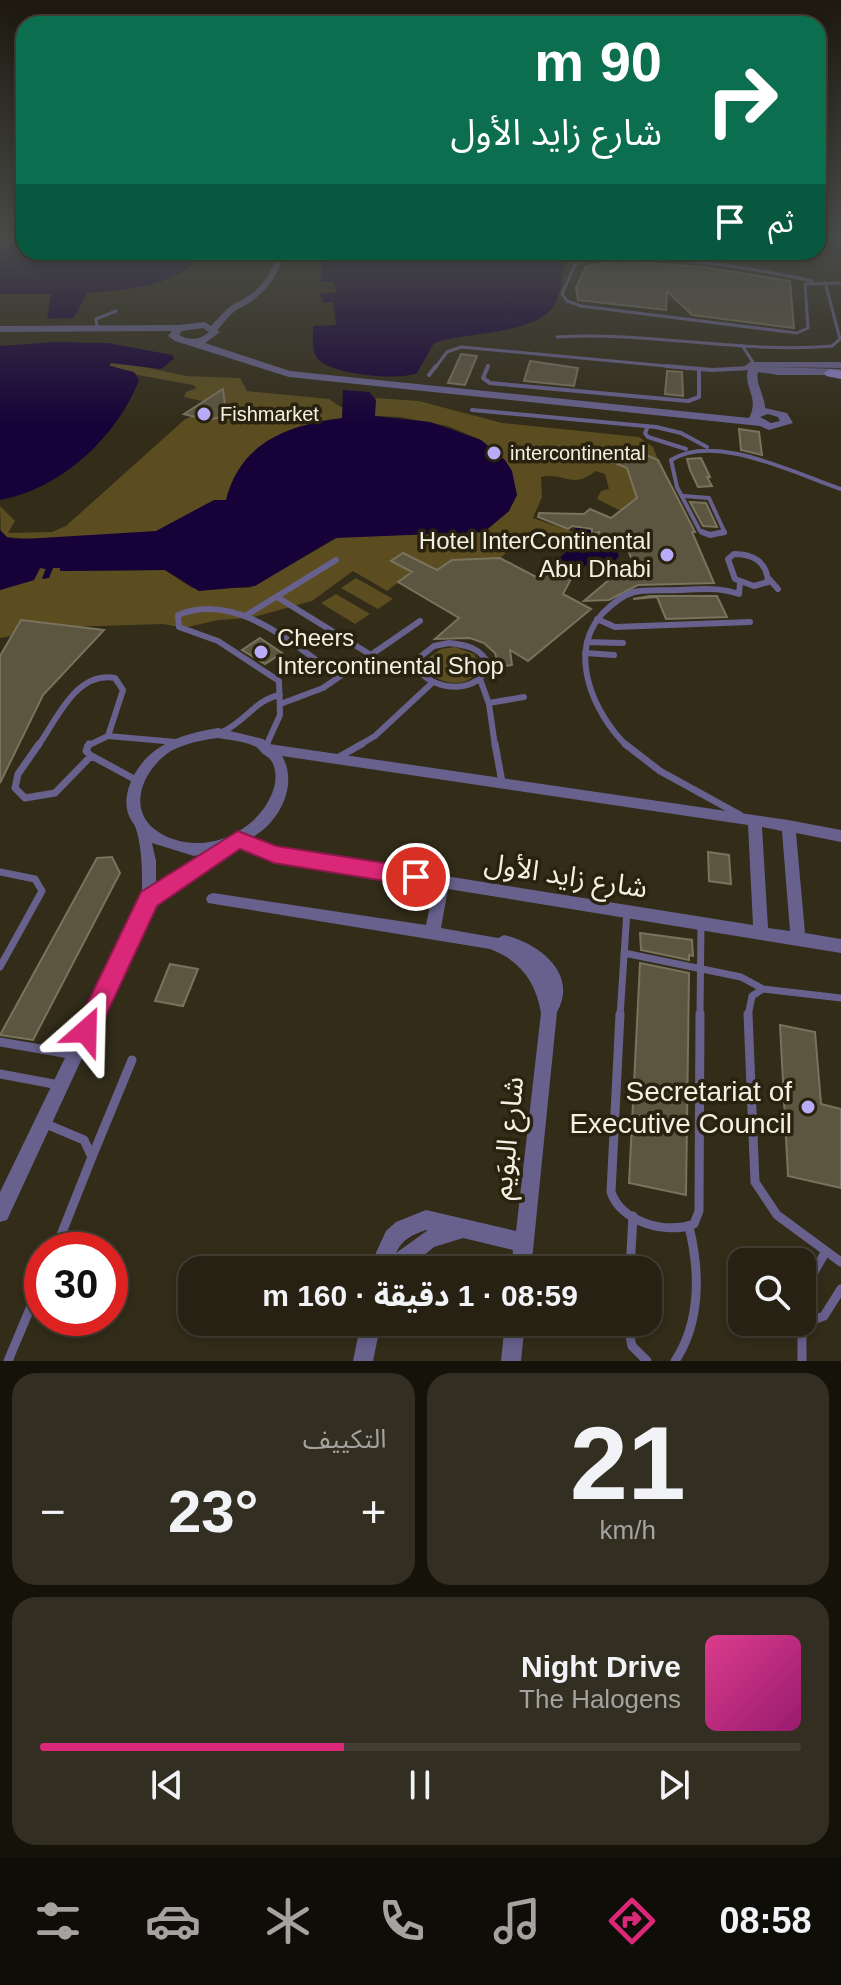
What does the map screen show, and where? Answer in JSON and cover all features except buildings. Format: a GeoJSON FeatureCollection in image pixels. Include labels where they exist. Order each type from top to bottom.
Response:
{"type":"FeatureCollection","features":[{"type":"Feature","properties":{"kind":"street"},"geometry":{"type":"LineString","coordinates":[[0,331],[177,333],[249,301]]}},
{"type":"Feature","properties":{"kind":"street"},"geometry":{"type":"LineString","coordinates":[[193,342],[213,332],[227,312]]}},
{"type":"Feature","properties":{"kind":"street"},"geometry":{"type":"LineString","coordinates":[[194,324],[213,332],[227,351]]}},
{"type":"Feature","properties":{"kind":"street"},"geometry":{"type":"LineString","coordinates":[[0,331],[97,328],[177,333],[193,342],[256,360],[273,371],[723,417],[758,416],[784,425],[786,418],[759,397]]}},
{"type":"Feature","properties":{"kind":"street"},"geometry":{"type":"LineString","coordinates":[[753,367],[751,376],[759,397],[758,416]]}},
{"type":"Feature","properties":{"kind":"street"},"geometry":{"type":"LineString","coordinates":[[753,367],[838,371]]}},
{"type":"Feature","properties":{"kind":"street"},"geometry":{"type":"LineString","coordinates":[[753,367],[778,372],[838,371]]}},
{"type":"Feature","properties":{"kind":"street"},"geometry":{"type":"LineString","coordinates":[[755,384],[778,372]]}},
{"type":"Feature","properties":{"kind":"street"},"geometry":{"type":"LineString","coordinates":[[0,1213],[149,899],[149,861],[142,827],[132,805],[136,780],[153,758],[179,742],[218,733],[245,737],[267,748],[751,819],[841,836]]}},
{"type":"Feature","properties":{"kind":"street"},"geometry":{"type":"LineString","coordinates":[[149,899],[271,815],[283,791],[281,767],[267,748]]}},
{"type":"Feature","properties":{"kind":"street"},"geometry":{"type":"LineString","coordinates":[[751,819],[761,933]]}},
{"type":"Feature","properties":{"kind":"street"},"geometry":{"type":"LineString","coordinates":[[788,825],[798,939]]}},
{"type":"Feature","properties":{"kind":"street"},"geometry":{"type":"LineString","coordinates":[[142,827],[164,843],[180,847],[196,849],[234,841]]}},
{"type":"Feature","properties":{"kind":"street","name":"شارع زايد الأول"},"geometry":{"type":"LineString","coordinates":[[234,841],[287,857],[841,946]]}},
{"type":"Feature","properties":{"kind":"street"},"geometry":{"type":"LineString","coordinates":[[432,933],[442,881]]}},
{"type":"Feature","properties":{"kind":"street","name":"شارع البوَيم"},"geometry":{"type":"LineString","coordinates":[[213,899],[491,942],[514,952],[532,968],[545,989],[549,1013],[523,1256]]}},
{"type":"Feature","properties":{"kind":"street"},"geometry":{"type":"LineString","coordinates":[[385,1256],[393,1238],[414,1223],[438,1220],[462,1229],[524,1243]]}},
{"type":"Feature","properties":{"kind":"street"},"geometry":{"type":"LineString","coordinates":[[408,1256],[429,1239],[462,1229]]}},
{"type":"Feature","properties":{"kind":"street"},"geometry":{"type":"LineString","coordinates":[[363,1361],[368,1336]]}},
{"type":"Feature","properties":{"kind":"street"},"geometry":{"type":"LineString","coordinates":[[511,1361],[514,1336]]}},
{"type":"Feature","properties":{"kind":"lane"},"geometry":{"type":"LineString","coordinates":[[567,301],[581,306],[797,333],[808,328],[805,301]]}},
{"type":"Feature","properties":{"kind":"lane"},"geometry":{"type":"LineString","coordinates":[[557,337],[605,333],[742,345],[822,347],[838,343],[829,301]]}},
{"type":"Feature","properties":{"kind":"lane"},"geometry":{"type":"LineString","coordinates":[[97,328],[96,319],[116,311]]}},
{"type":"Feature","properties":{"kind":"lane"},"geometry":{"type":"LineString","coordinates":[[429,375],[447,352],[461,347],[699,369],[753,367],[742,345]]}},
{"type":"Feature","properties":{"kind":"lane"},"geometry":{"type":"LineString","coordinates":[[488,366],[483,378],[490,383],[688,401],[699,397],[699,369]]}},
{"type":"Feature","properties":{"kind":"lane"},"geometry":{"type":"LineString","coordinates":[[472,410],[648,426],[681,433],[708,447],[841,489]]}},
{"type":"Feature","properties":{"kind":"lane"},"geometry":{"type":"LineString","coordinates":[[648,426],[645,433],[648,437],[686,449]]}},
{"type":"Feature","properties":{"kind":"lane"},"geometry":{"type":"LineString","coordinates":[[684,496],[709,498],[725,533],[710,535],[700,531],[684,496],[670,463],[676,453],[708,447]]}},
{"type":"Feature","properties":{"kind":"lane"},"geometry":{"type":"LineString","coordinates":[[769,579],[756,587],[740,583],[727,566],[730,556],[738,554],[758,559],[778,589]]}},
{"type":"Feature","properties":{"kind":"lane"},"geometry":{"type":"LineString","coordinates":[[245,616],[336,560]]}},
{"type":"Feature","properties":{"kind":"lane"},"geometry":{"type":"LineString","coordinates":[[740,583],[739,594],[720,588],[634,592],[623,596],[597,619],[585,653],[593,702],[614,735],[654,767],[751,819]]}},
{"type":"Feature","properties":{"kind":"lane"},"geometry":{"type":"LineString","coordinates":[[277,597],[371,655]]}},
{"type":"Feature","properties":{"kind":"lane"},"geometry":{"type":"LineString","coordinates":[[267,748],[282,699],[281,685],[275,677],[218,641],[183,628],[176,621],[182,611],[193,608],[221,609],[245,616],[339,677]]}},
{"type":"Feature","properties":{"kind":"lane"},"geometry":{"type":"LineString","coordinates":[[597,619],[615,627],[750,622]]}},
{"type":"Feature","properties":{"kind":"lane"},"geometry":{"type":"LineString","coordinates":[[218,733],[242,723],[266,698],[309,696],[420,621]]}},
{"type":"Feature","properties":{"kind":"lane"},"geometry":{"type":"LineString","coordinates":[[587,642],[623,643]]}},
{"type":"Feature","properties":{"kind":"lane"},"geometry":{"type":"LineString","coordinates":[[449,643],[466,645],[485,655],[488,671],[480,679],[457,687],[432,683],[419,671],[420,657],[434,646],[449,643]]}},
{"type":"Feature","properties":{"kind":"lane"},"geometry":{"type":"LineString","coordinates":[[585,653],[614,655]]}},
{"type":"Feature","properties":{"kind":"lane"},"geometry":{"type":"LineString","coordinates":[[90,757],[68,785],[53,796],[25,798],[15,788],[18,774],[77,689],[87,680],[102,676],[115,678],[123,690],[108,736]]}},
{"type":"Feature","properties":{"kind":"lane"},"geometry":{"type":"LineString","coordinates":[[480,679],[489,703],[493,745],[502,782]]}},
{"type":"Feature","properties":{"kind":"lane"},"geometry":{"type":"LineString","coordinates":[[338,757],[375,736],[432,683]]}},
{"type":"Feature","properties":{"kind":"lane"},"geometry":{"type":"LineString","coordinates":[[489,703],[524,697]]}},
{"type":"Feature","properties":{"kind":"lane"},"geometry":{"type":"LineString","coordinates":[[136,780],[114,765],[90,757],[86,751],[88,744],[108,736],[138,741],[179,742]]}},
{"type":"Feature","properties":{"kind":"lane"},"geometry":{"type":"LineString","coordinates":[[0,872],[35,879],[42,891],[0,967]]}},
{"type":"Feature","properties":{"kind":"lane"},"geometry":{"type":"LineString","coordinates":[[627,911],[609,1185],[616,1205],[633,1216],[675,1229],[689,1227],[698,1218],[701,923]]}},
{"type":"Feature","properties":{"kind":"lane"},"geometry":{"type":"LineString","coordinates":[[624,953],[741,977],[763,989],[841,998]]}},
{"type":"Feature","properties":{"kind":"lane"},"geometry":{"type":"LineString","coordinates":[[763,989],[752,996],[748,1009],[755,1182],[777,1215],[841,1262]]}},
{"type":"Feature","properties":{"kind":"lane"},"geometry":{"type":"LineString","coordinates":[[0,1042],[75,1055]]}},
{"type":"Feature","properties":{"kind":"lane"},"geometry":{"type":"LineString","coordinates":[[62,1232],[132,1060]]}},
{"type":"Feature","properties":{"kind":"lane"},"geometry":{"type":"LineString","coordinates":[[0,1074],[60,1085]]}},
{"type":"Feature","properties":{"kind":"lane"},"geometry":{"type":"LineString","coordinates":[[43,1123],[84,1140],[92,1157]]}},
{"type":"Feature","properties":{"kind":"lane"},"geometry":{"type":"LineString","coordinates":[[631,1256],[633,1216]]}},
{"type":"Feature","properties":{"kind":"lane"},"geometry":{"type":"LineString","coordinates":[[675,1361],[686,1344],[697,1277],[689,1227]]}},
{"type":"Feature","properties":{"kind":"lane"},"geometry":{"type":"LineString","coordinates":[[816,1268],[826,1251]]}},
{"type":"Feature","properties":{"kind":"lane"},"geometry":{"type":"LineString","coordinates":[[816,1317],[824,1316],[841,1289]]}},
{"type":"Feature","properties":{"kind":"lane"},"geometry":{"type":"LineString","coordinates":[[8,1361],[24,1323]]}},
{"type":"Feature","properties":{"kind":"lane"},"geometry":{"type":"LineString","coordinates":[[630,1336],[632,1346],[647,1361]]}},
{"type":"Feature","properties":{"kind":"lane"},"geometry":{"type":"LineString","coordinates":[[800,1336],[802,1361]]}},
{"type":"Feature","properties":{"kind":"shaded area"},"geometry":{"type":"Polygon","coordinates":[[[50,301],[83,301],[74,318],[47,319],[50,301]]]}},
{"type":"Feature","properties":{"kind":"shaded area"},"geometry":{"type":"Polygon","coordinates":[[[323,301],[556,301],[544,316],[531,323],[434,343],[417,373],[395,376],[365,375],[335,369],[317,358],[313,346],[313,326],[336,325],[333,302],[323,301]]]}},
{"type":"Feature","properties":{"kind":"shaded area"},"geometry":{"type":"Polygon","coordinates":[[[55,342],[108,343],[172,355],[174,359],[161,369],[110,363],[110,366],[134,372],[139,380],[117,421],[84,457],[65,472],[44,485],[0,500],[0,346],[55,342]]]}},
{"type":"Feature","properties":{"kind":"shaded area"},"geometry":{"type":"Polygon","coordinates":[[[116,361],[186,376],[240,378],[247,391],[329,399],[341,407],[367,404],[376,398],[419,401],[502,423],[639,437],[653,447],[658,460],[630,448],[611,461],[627,468],[637,498],[621,511],[597,499],[601,491],[609,489],[605,474],[596,471],[588,477],[574,480],[541,477],[542,497],[533,518],[582,535],[572,544],[536,528],[522,539],[512,537],[501,541],[498,548],[506,553],[500,558],[452,560],[437,570],[403,553],[391,561],[413,571],[387,591],[353,571],[312,601],[250,618],[218,620],[184,628],[163,624],[65,627],[0,638],[0,590],[34,580],[40,568],[46,568],[42,578],[53,568],[61,568],[61,571],[165,570],[192,588],[250,588],[339,537],[484,532],[509,511],[481,440],[448,426],[400,417],[374,416],[310,424],[276,437],[226,500],[209,504],[160,530],[80,538],[30,539],[1,535],[0,506],[15,521],[8,533],[52,532],[66,526],[184,420],[192,416],[213,419],[226,412],[226,408],[213,409],[211,403],[184,397],[186,392],[197,388],[193,385],[138,375],[109,365],[116,361]]]}},
{"type":"Feature","properties":{"kind":"shaded area"},"geometry":{"type":"Polygon","coordinates":[[[343,390],[369,392],[376,400],[375,416],[430,422],[481,440],[505,460],[512,471],[517,495],[509,511],[484,532],[335,538],[255,586],[199,591],[165,570],[60,571],[60,568],[53,568],[49,578],[42,579],[46,569],[40,568],[34,580],[0,590],[0,530],[8,538],[25,539],[156,531],[214,500],[226,500],[242,464],[269,440],[303,426],[342,418],[343,390]]]}},
{"type":"Feature","properties":{"kind":"shaded area"},"geometry":{"type":"Polygon","coordinates":[[[584,525],[593,533],[599,532],[607,540],[613,540],[619,556],[610,566],[595,558],[580,570],[558,559],[571,548],[583,553],[597,549],[596,541],[574,529],[584,525]]]}},
{"type":"Feature","properties":{"kind":"shaded area"},"geometry":{"type":"Polygon","coordinates":[[[356,578],[393,599],[378,609],[341,588],[356,578]]]}},
{"type":"Feature","properties":{"kind":"shaded area"},"geometry":{"type":"Polygon","coordinates":[[[336,594],[370,614],[355,624],[321,603],[336,594]]]}},
{"type":"Feature","properties":{"kind":"shaded area"},"geometry":{"type":"Polygon","coordinates":[[[455,647],[474,654],[480,666],[476,673],[459,683],[431,675],[427,659],[441,649],[455,647]]]}},
{"type":"Feature","properties":{"kind":"place","name":"Fishmarket"},"geometry":{"type":"Point","coordinates":[204,414]}},
{"type":"Feature","properties":{"kind":"place","name":"intercontinental"},"geometry":{"type":"Point","coordinates":[494,453]}},
{"type":"Feature","properties":{"kind":"place","name":"Hotel InterContinental Abu Dhabi"},"geometry":{"type":"Point","coordinates":[667,555]}},
{"type":"Feature","properties":{"kind":"place","name":"Cheers Intercontinental Shop"},"geometry":{"type":"Point","coordinates":[261,652]}},
{"type":"Feature","properties":{"kind":"place","name":"Secretariat of Executive Council"},"geometry":{"type":"Point","coordinates":[808,1107]}},
{"type":"Feature","properties":{"kind":"route"},"geometry":{"type":"LineString","coordinates":[[86,1031],[149,899],[238,839],[274,854],[416,877]]}}]}
